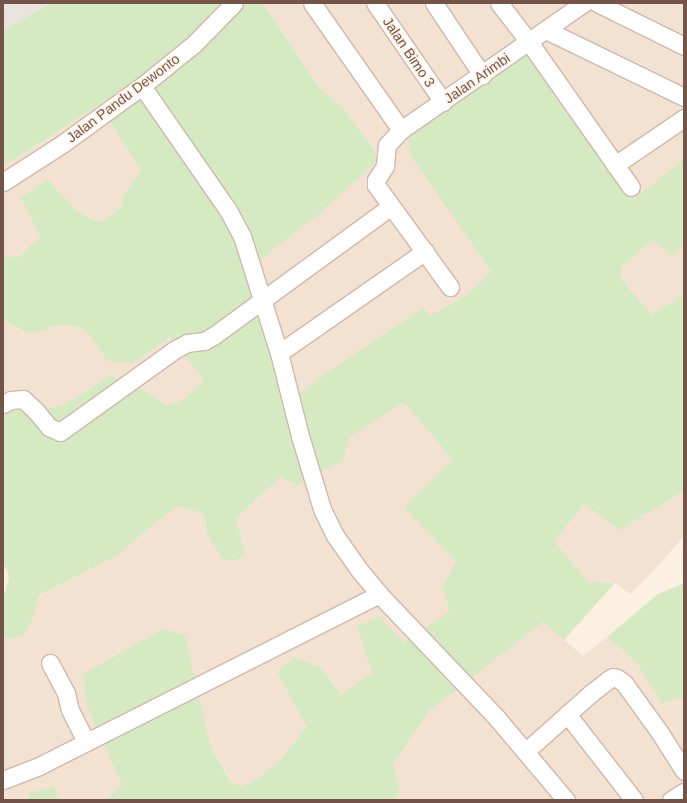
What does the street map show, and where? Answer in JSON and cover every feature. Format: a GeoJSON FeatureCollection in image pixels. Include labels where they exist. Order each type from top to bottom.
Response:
{"type":"FeatureCollection","features":[{"type":"Feature","properties":{"kind":"street","name":"Jalan Pandu Dewonto"},"geometry":{"type":"LineString","coordinates":[[3,182],[62,144],[142,86],[194,44],[234,3]]}},
{"type":"Feature","properties":{"kind":"street"},"geometry":{"type":"LineString","coordinates":[[312,3],[401,130]]}},
{"type":"Feature","properties":{"kind":"street","name":"Jalan Bimo 3"},"geometry":{"type":"LineString","coordinates":[[376,3],[443,102]]}},
{"type":"Feature","properties":{"kind":"street"},"geometry":{"type":"LineString","coordinates":[[434,3],[482,75]]}},
{"type":"Feature","properties":{"kind":"street"},"geometry":{"type":"LineString","coordinates":[[499,3],[529,42],[631,187]]}},
{"type":"Feature","properties":{"kind":"street"},"geometry":{"type":"LineString","coordinates":[[597,3],[684,46]]}},
{"type":"Feature","properties":{"kind":"street","name":"Jalan Arimbi"},"geometry":{"type":"LineString","coordinates":[[391,206],[375,182],[385,166],[387,145],[401,130],[546,30],[573,6]]}},
{"type":"Feature","properties":{"kind":"street"},"geometry":{"type":"LineString","coordinates":[[546,30],[684,97]]}},
{"type":"Feature","properties":{"kind":"street"},"geometry":{"type":"LineString","coordinates":[[142,86],[236,224],[242,236],[279,353],[300,436],[322,509],[342,546],[379,594],[526,751],[566,800]]}},
{"type":"Feature","properties":{"kind":"street"},"geometry":{"type":"LineString","coordinates":[[615,165],[684,118]]}},
{"type":"Feature","properties":{"kind":"street"},"geometry":{"type":"LineString","coordinates":[[3,404],[12,400],[22,399],[36,411],[49,427],[60,432],[174,350],[187,343],[204,341],[391,206],[450,287]]}},
{"type":"Feature","properties":{"kind":"street"},"geometry":{"type":"LineString","coordinates":[[279,353],[425,252]]}},
{"type":"Feature","properties":{"kind":"street"},"geometry":{"type":"LineString","coordinates":[[3,780],[26,772],[379,594]]}},
{"type":"Feature","properties":{"kind":"street"},"geometry":{"type":"LineString","coordinates":[[50,663],[66,693],[70,710],[86,742]]}},
{"type":"Feature","properties":{"kind":"street"},"geometry":{"type":"LineString","coordinates":[[526,751],[609,679],[618,678],[624,683],[660,732],[684,772]]}},
{"type":"Feature","properties":{"kind":"street"},"geometry":{"type":"LineString","coordinates":[[567,714],[634,800]]}},
{"type":"Feature","properties":{"kind":"street"},"geometry":{"type":"LineString","coordinates":[[671,800],[684,792]]}},
{"type":"Feature","properties":{"kind":"shaded area"},"geometry":{"type":"Polygon","coordinates":[[[3,3],[51,3],[3,31],[3,3]]]}},
{"type":"Feature","properties":{"kind":"shaded area"},"geometry":{"type":"Polygon","coordinates":[[[263,3],[684,3],[684,159],[634,199],[528,51],[412,157],[492,270],[476,287],[459,300],[322,376],[296,396],[247,270],[318,215],[372,147],[344,109],[319,88],[263,3]]]}},
{"type":"Feature","properties":{"kind":"shaded area"},"geometry":{"type":"Polygon","coordinates":[[[99,105],[141,170],[123,197],[122,207],[104,221],[93,220],[74,209],[48,179],[22,197],[40,236],[19,257],[3,256],[3,164],[13,161],[99,105]]]}},
{"type":"Feature","properties":{"kind":"shaded area"},"geometry":{"type":"Polygon","coordinates":[[[653,239],[672,256],[684,244],[684,294],[652,314],[620,278],[622,266],[653,239]]]}},
{"type":"Feature","properties":{"kind":"shaded area"},"geometry":{"type":"Polygon","coordinates":[[[3,319],[27,333],[37,332],[58,325],[71,325],[81,328],[89,334],[107,361],[133,363],[170,337],[204,380],[187,397],[176,403],[166,405],[144,390],[111,375],[64,405],[25,413],[3,403],[3,319]]]}},
{"type":"Feature","properties":{"kind":"shaded area"},"geometry":{"type":"Polygon","coordinates":[[[404,402],[453,460],[405,507],[456,561],[443,586],[449,612],[404,643],[380,618],[358,626],[372,672],[341,695],[321,668],[277,673],[307,726],[278,763],[252,782],[241,786],[232,782],[211,748],[185,635],[88,709],[122,785],[106,800],[59,800],[54,786],[28,793],[30,800],[3,800],[3,638],[13,639],[33,618],[39,595],[118,555],[156,522],[179,506],[204,514],[207,534],[245,554],[236,518],[281,477],[342,461],[351,436],[404,402]]]}},
{"type":"Feature","properties":{"kind":"shaded area"},"geometry":{"type":"Polygon","coordinates":[[[683,491],[684,536],[648,577],[630,594],[615,583],[588,582],[553,541],[584,504],[683,491]]]}},
{"type":"Feature","properties":{"kind":"shaded area"},"geometry":{"type":"Polygon","coordinates":[[[543,622],[583,656],[607,637],[636,662],[662,703],[682,698],[684,701],[684,800],[394,800],[400,792],[393,764],[428,712],[543,622]]]}},
{"type":"Feature","properties":{"kind":"green space"},"geometry":{"type":"Polygon","coordinates":[[[51,3],[263,3],[319,88],[344,109],[372,147],[378,160],[318,215],[247,270],[296,396],[322,376],[423,308],[431,315],[459,300],[476,287],[491,271],[412,157],[407,136],[528,51],[634,199],[684,159],[684,244],[672,256],[653,240],[622,266],[620,278],[652,314],[684,294],[684,492],[683,491],[620,530],[584,504],[554,541],[588,582],[615,583],[564,640],[543,622],[428,712],[393,764],[400,792],[394,800],[106,800],[122,785],[88,709],[83,674],[164,629],[185,635],[211,748],[231,782],[241,786],[252,782],[278,763],[307,726],[277,673],[295,657],[321,668],[341,695],[372,672],[357,626],[380,617],[404,643],[449,612],[443,586],[456,561],[404,507],[453,460],[404,402],[351,436],[342,461],[297,485],[281,477],[236,518],[245,554],[236,561],[225,560],[218,552],[207,534],[204,514],[179,506],[156,522],[118,555],[39,595],[33,618],[23,635],[13,639],[3,638],[3,598],[9,579],[7,569],[3,565],[3,403],[25,413],[64,405],[111,375],[144,390],[166,405],[176,403],[187,397],[204,380],[170,337],[133,363],[107,361],[89,334],[81,328],[71,325],[58,325],[37,332],[27,333],[3,319],[3,256],[19,257],[40,236],[21,197],[48,179],[74,209],[93,220],[104,221],[122,207],[123,197],[141,170],[99,105],[12,161],[3,164],[3,31],[51,3]]]}},
{"type":"Feature","properties":{"kind":"green space"},"geometry":{"type":"Polygon","coordinates":[[[684,583],[684,701],[682,698],[662,703],[636,662],[607,637],[658,594],[684,583]]]}},
{"type":"Feature","properties":{"kind":"green space"},"geometry":{"type":"Polygon","coordinates":[[[54,786],[59,800],[30,800],[28,793],[54,786]]]}}]}
